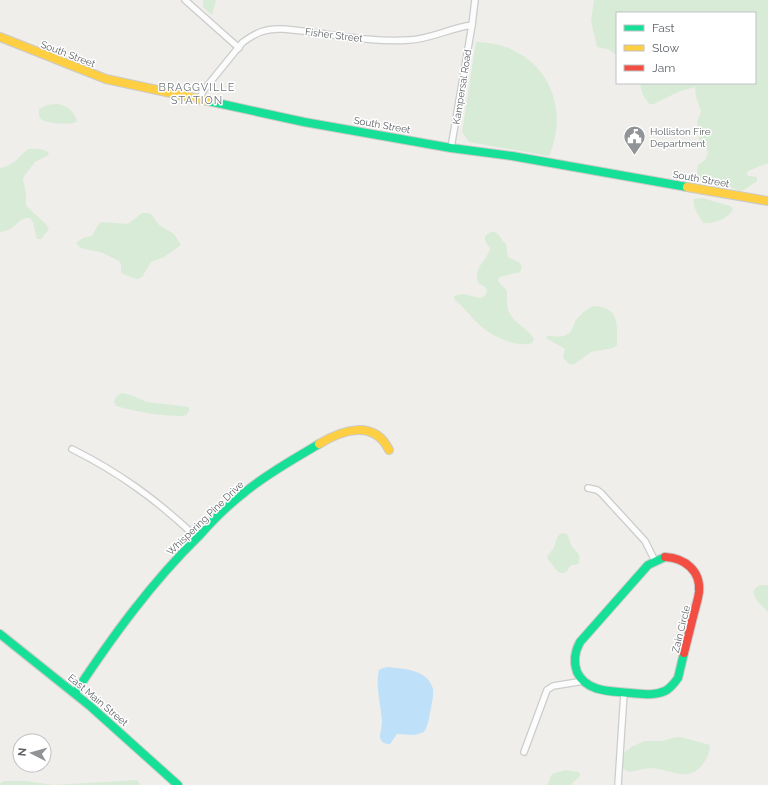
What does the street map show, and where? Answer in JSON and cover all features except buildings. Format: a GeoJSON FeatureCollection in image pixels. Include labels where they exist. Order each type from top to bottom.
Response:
{"type":"FeatureCollection","features":[{"type":"Feature","properties":{"kind":"street"},"geometry":{"type":"LineString","coordinates":[[185,0],[239,48]]}},
{"type":"Feature","properties":{"kind":"street"},"geometry":{"type":"LineString","coordinates":[[472,25],[475,0]]}},
{"type":"Feature","properties":{"kind":"street","name":"Fisher Street"},"geometry":{"type":"LineString","coordinates":[[200,99],[204,91],[239,48],[254,34],[271,28],[374,39],[400,40],[427,38],[455,28],[472,25]]}},
{"type":"Feature","properties":{"kind":"street","name":"Kampersal Road"},"geometry":{"type":"LineString","coordinates":[[451,148],[472,25]]}},
{"type":"Feature","properties":{"kind":"street","name":"South Street"},"geometry":{"type":"LineString","coordinates":[[0,37],[106,78],[304,122],[451,148],[512,156],[768,201]]}},
{"type":"Feature","properties":{"kind":"street","name":"Whispering Pine Drive"},"geometry":{"type":"LineString","coordinates":[[75,693],[104,648],[127,617],[168,568],[196,537],[253,486],[336,433],[350,429],[367,431],[380,437],[385,442],[389,450]]}},
{"type":"Feature","properties":{"kind":"street"},"geometry":{"type":"LineString","coordinates":[[72,449],[133,484],[196,537]]}},
{"type":"Feature","properties":{"kind":"street"},"geometry":{"type":"LineString","coordinates":[[524,752],[547,690],[553,686],[584,681],[578,673],[575,660],[577,648],[580,642],[646,568],[655,561],[645,541],[636,530],[601,493],[597,490],[588,488]]}},
{"type":"Feature","properties":{"kind":"street","name":"Zain Circle"},"geometry":{"type":"LineString","coordinates":[[584,681],[591,687],[624,693],[657,694],[674,684],[680,672],[700,594],[698,577],[696,571],[682,560],[671,557],[662,558],[655,561]]}},
{"type":"Feature","properties":{"kind":"street","name":"East Main Street"},"geometry":{"type":"LineString","coordinates":[[0,634],[75,693],[178,785]]}},
{"type":"Feature","properties":{"kind":"street"},"geometry":{"type":"LineString","coordinates":[[618,785],[624,693]]}},
{"type":"Feature","properties":{"kind":"green space"},"geometry":{"type":"Polygon","coordinates":[[[203,0],[216,0],[212,15],[203,7],[203,0]]]}},
{"type":"Feature","properties":{"kind":"green space"},"geometry":{"type":"Polygon","coordinates":[[[594,0],[768,0],[768,163],[748,171],[747,174],[748,176],[757,177],[757,181],[744,190],[739,191],[722,183],[705,182],[697,178],[698,165],[706,159],[708,152],[699,140],[697,122],[701,112],[696,97],[695,87],[678,92],[654,104],[649,104],[642,93],[640,84],[756,84],[756,12],[616,12],[616,55],[610,50],[597,47],[591,21],[594,0]]]}},
{"type":"Feature","properties":{"kind":"green space"},"geometry":{"type":"Polygon","coordinates":[[[476,42],[498,45],[517,52],[533,64],[545,78],[553,96],[557,115],[555,135],[549,156],[469,142],[462,132],[476,42]]]}},
{"type":"Feature","properties":{"kind":"green space"},"geometry":{"type":"Polygon","coordinates":[[[56,104],[70,109],[77,122],[70,124],[59,124],[41,119],[39,116],[39,109],[47,105],[56,104]]]}},
{"type":"Feature","properties":{"kind":"green space"},"geometry":{"type":"Polygon","coordinates":[[[28,149],[39,149],[49,153],[47,156],[35,162],[24,176],[23,180],[26,193],[26,206],[46,224],[49,229],[41,239],[37,239],[33,222],[30,218],[24,219],[9,230],[0,232],[0,168],[12,163],[28,149]]]}},
{"type":"Feature","properties":{"kind":"green space"},"geometry":{"type":"Polygon","coordinates":[[[702,198],[730,206],[733,209],[728,216],[720,220],[711,223],[703,223],[694,205],[694,199],[702,198]]]}},
{"type":"Feature","properties":{"kind":"green space"},"geometry":{"type":"Polygon","coordinates":[[[142,213],[151,214],[159,225],[174,234],[181,245],[164,257],[151,262],[142,277],[138,279],[121,273],[121,264],[119,261],[103,253],[81,248],[76,243],[83,238],[92,236],[101,222],[128,224],[142,213]]]}},
{"type":"Feature","properties":{"kind":"green space"},"geometry":{"type":"Polygon","coordinates":[[[491,232],[498,234],[506,244],[508,257],[520,263],[522,267],[520,272],[499,277],[498,281],[507,291],[507,306],[512,318],[532,335],[534,339],[532,343],[513,343],[493,335],[479,325],[454,299],[454,296],[463,294],[480,298],[485,296],[487,290],[479,284],[477,273],[478,269],[489,253],[490,248],[485,241],[485,237],[491,232]]]}},
{"type":"Feature","properties":{"kind":"green space"},"geometry":{"type":"Polygon","coordinates":[[[595,306],[603,307],[613,314],[617,324],[617,345],[613,348],[591,352],[573,365],[569,364],[563,357],[565,349],[546,338],[547,336],[557,337],[568,334],[581,314],[589,308],[595,306]]]}},
{"type":"Feature","properties":{"kind":"green space"},"geometry":{"type":"Polygon","coordinates":[[[122,393],[147,402],[189,407],[189,411],[186,415],[182,416],[165,415],[140,412],[116,406],[114,402],[115,399],[122,393]]]}},
{"type":"Feature","properties":{"kind":"green space"},"geometry":{"type":"Polygon","coordinates":[[[562,533],[567,534],[574,549],[579,554],[579,563],[571,565],[566,572],[562,573],[558,572],[547,558],[555,545],[557,538],[562,533]]]}},
{"type":"Feature","properties":{"kind":"green space"},"geometry":{"type":"Polygon","coordinates":[[[768,585],[768,612],[756,600],[753,592],[759,586],[768,585]]]}},
{"type":"Feature","properties":{"kind":"green space"},"geometry":{"type":"Polygon","coordinates":[[[676,737],[710,745],[707,758],[697,770],[691,773],[678,774],[651,768],[629,772],[621,767],[622,754],[633,746],[645,741],[663,741],[676,737]]]}},
{"type":"Feature","properties":{"kind":"green space"},"geometry":{"type":"Polygon","coordinates":[[[565,770],[579,772],[580,776],[570,785],[547,785],[552,774],[565,770]]]}},
{"type":"Feature","properties":{"kind":"green space"},"geometry":{"type":"Polygon","coordinates":[[[137,780],[140,784],[140,785],[53,785],[137,780]]]}},
{"type":"Feature","properties":{"kind":"green space"},"geometry":{"type":"Polygon","coordinates":[[[4,781],[26,781],[53,785],[0,785],[0,783],[4,781]]]}},
{"type":"Feature","properties":{"kind":"water"},"geometry":{"type":"Polygon","coordinates":[[[388,667],[414,671],[426,677],[433,689],[433,698],[429,720],[424,732],[415,735],[397,734],[390,744],[386,744],[381,741],[380,737],[382,721],[378,676],[379,670],[388,667]]]}},
{"type":"Feature","properties":{"kind":"traffic: fast"},"geometry":{"type":"LineString","coordinates":[[208,101],[304,122],[451,148],[512,156],[687,187]]}},
{"type":"Feature","properties":{"kind":"traffic: fast"},"geometry":{"type":"LineString","coordinates":[[75,693],[103,651],[148,592],[215,518],[239,497],[281,466],[319,444]]}},
{"type":"Feature","properties":{"kind":"traffic: fast"},"geometry":{"type":"LineString","coordinates":[[665,557],[648,565],[580,642],[575,656],[575,664],[581,679],[587,684],[601,690],[657,694],[667,690],[678,678],[684,653]]}},
{"type":"Feature","properties":{"kind":"traffic: fast"},"geometry":{"type":"LineString","coordinates":[[0,634],[90,706],[178,785]]}},
{"type":"Feature","properties":{"kind":"traffic: slow"},"geometry":{"type":"LineString","coordinates":[[0,37],[106,79],[208,101]]}},
{"type":"Feature","properties":{"kind":"traffic: slow"},"geometry":{"type":"LineString","coordinates":[[687,187],[768,201]]}},
{"type":"Feature","properties":{"kind":"traffic: slow"},"geometry":{"type":"LineString","coordinates":[[319,444],[338,435],[357,430],[375,434],[383,440],[389,450]]}},
{"type":"Feature","properties":{"kind":"traffic: jam"},"geometry":{"type":"LineString","coordinates":[[665,557],[679,560],[690,567],[694,572],[699,585],[698,598],[684,653]]}},
{"type":"Feature","properties":{"kind":"place","name":"Holliston Fire Department"},"geometry":{"type":"Point","coordinates":[634,156]}},
{"type":"Feature","properties":{"kind":"district","name":"BRAGGVILLE STATION"},"geometry":{"type":"Point","coordinates":[197,93]}}]}
